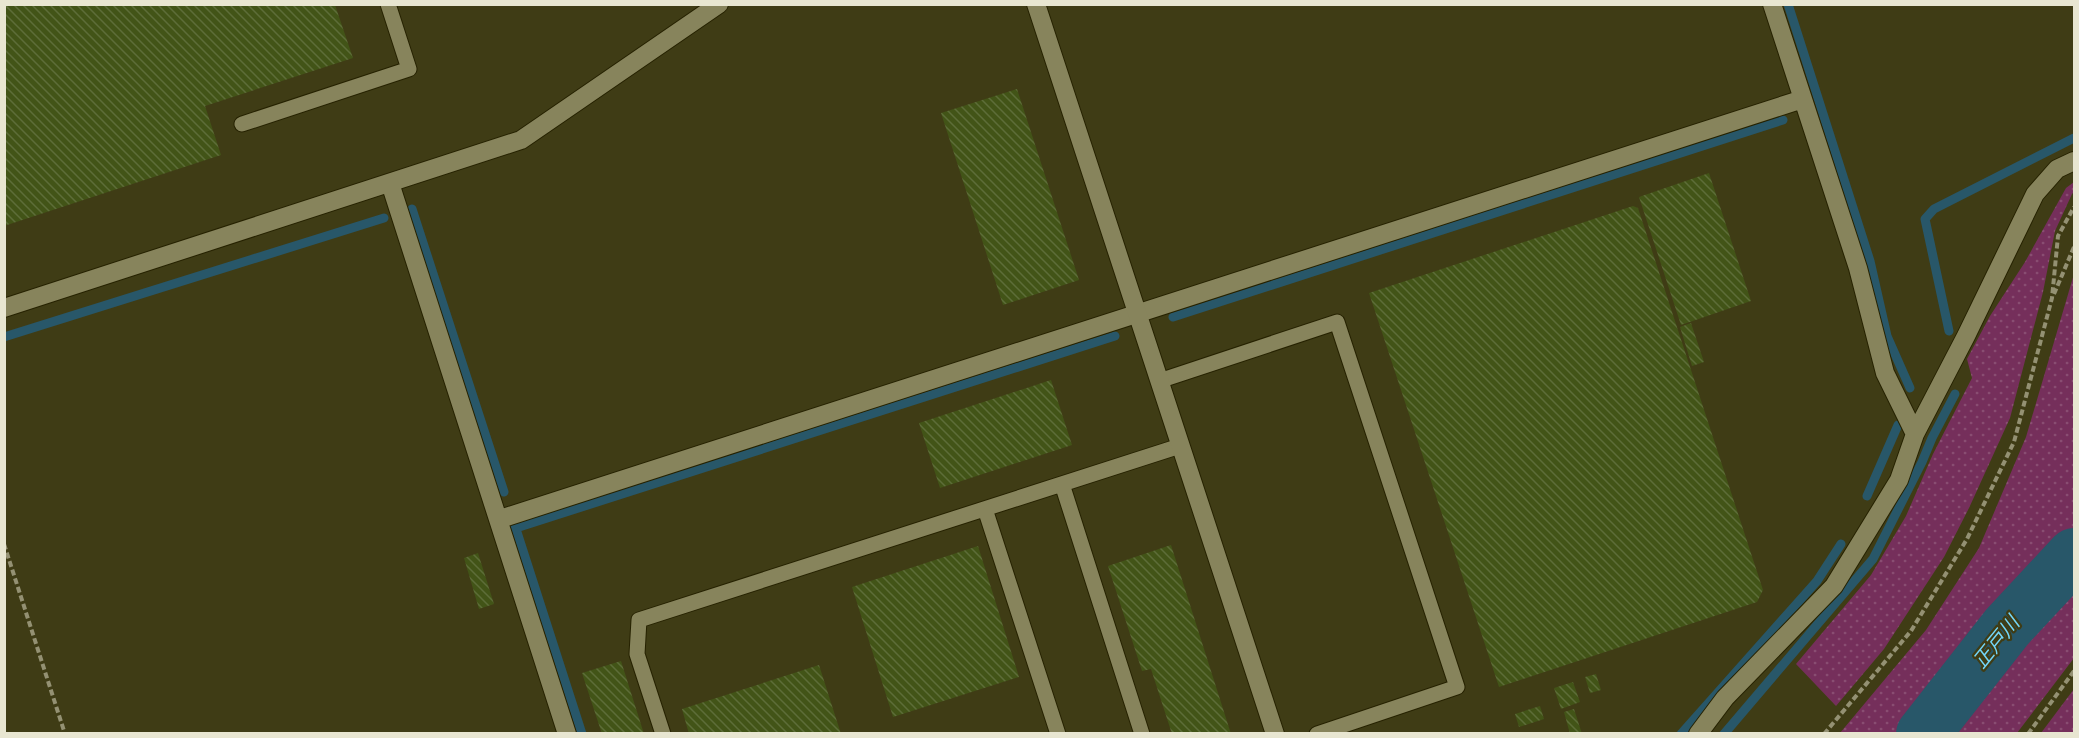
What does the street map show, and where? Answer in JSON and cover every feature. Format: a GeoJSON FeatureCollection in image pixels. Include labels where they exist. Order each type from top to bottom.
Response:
{"type":"FeatureCollection","features":[{"type":"Feature","properties":{"kind":"street"},"geometry":{"type":"LineString","coordinates":[[4,308],[521,140],[719,4]]}},
{"type":"Feature","properties":{"kind":"street"},"geometry":{"type":"LineString","coordinates":[[1036,4],[1275,734]]}},
{"type":"Feature","properties":{"kind":"street"},"geometry":{"type":"LineString","coordinates":[[1772,4],[1858,268],[1885,373],[1915,434]]}},
{"type":"Feature","properties":{"kind":"street"},"geometry":{"type":"LineString","coordinates":[[500,519],[1803,99]]}},
{"type":"Feature","properties":{"kind":"street"},"geometry":{"type":"LineString","coordinates":[[1698,734],[1725,698],[1834,586],[1899,480],[1915,434],[2035,194],[2057,169],[2074,161]]}},
{"type":"Feature","properties":{"kind":"street"},"geometry":{"type":"LineString","coordinates":[[390,183],[500,519],[567,734]]}},
{"type":"Feature","properties":{"kind":"lane"},"geometry":{"type":"LineString","coordinates":[[242,124],[409,69],[388,4]]}},
{"type":"Feature","properties":{"kind":"lane"},"geometry":{"type":"LineString","coordinates":[[1159,381],[1337,322],[1457,687],[1317,734]]}},
{"type":"Feature","properties":{"kind":"lane"},"geometry":{"type":"LineString","coordinates":[[663,734],[637,654],[639,621],[1180,446]]}},
{"type":"Feature","properties":{"kind":"lane"},"geometry":{"type":"LineString","coordinates":[[1062,484],[1142,734]]}},
{"type":"Feature","properties":{"kind":"lane"},"geometry":{"type":"LineString","coordinates":[[985,509],[1058,734]]}},
{"type":"Feature","properties":{"kind":"path"},"geometry":{"type":"LineString","coordinates":[[2052,297],[2058,236],[2074,207]]}},
{"type":"Feature","properties":{"kind":"path"},"geometry":{"type":"LineString","coordinates":[[1824,734],[1911,631],[1967,539],[2014,441],[2052,297],[2074,247]]}},
{"type":"Feature","properties":{"kind":"path"},"geometry":{"type":"LineString","coordinates":[[4,544],[65,734]]}},
{"type":"Feature","properties":{"kind":"path"},"geometry":{"type":"LineString","coordinates":[[2028,734],[2074,671]]}},
{"type":"Feature","properties":{"kind":"shaded area"},"geometry":{"type":"Polygon","coordinates":[[[2074,182],[2074,192],[2055,231],[2043,292],[2010,418],[1944,557],[1884,649],[1836,706],[1796,664],[1871,575],[1906,516],[1933,454],[1972,378],[1967,359],[2066,188],[2074,182]]]}},
{"type":"Feature","properties":{"kind":"shaded area"},"geometry":{"type":"Polygon","coordinates":[[[2074,274],[2074,544],[2018,602],[1913,733],[1840,733],[1926,630],[1979,548],[2026,437],[2074,274]]]}},
{"type":"Feature","properties":{"kind":"shaded area"},"geometry":{"type":"Polygon","coordinates":[[[2074,572],[2074,658],[2017,733],[1940,733],[2019,644],[2051,597],[2074,572]]]}},
{"type":"Feature","properties":{"kind":"shaded area"},"geometry":{"type":"Polygon","coordinates":[[[2074,689],[2074,733],[2041,733],[2074,689]]]}},
{"type":"Feature","properties":{"kind":"building"},"geometry":{"type":"Polygon","coordinates":[[[4,5],[335,5],[353,58],[205,106],[221,155],[4,226],[4,5]]]}},
{"type":"Feature","properties":{"kind":"building"},"geometry":{"type":"Polygon","coordinates":[[[1017,89],[1079,280],[1003,305],[941,113],[1017,89]]]}},
{"type":"Feature","properties":{"kind":"building"},"geometry":{"type":"Polygon","coordinates":[[[1709,173],[1751,301],[1681,325],[1639,197],[1709,173]]]}},
{"type":"Feature","properties":{"kind":"building"},"geometry":{"type":"Polygon","coordinates":[[[1633,206],[1638,208],[1763,590],[1757,602],[1499,687],[1369,293],[1633,206]]]}},
{"type":"Feature","properties":{"kind":"building"},"geometry":{"type":"Polygon","coordinates":[[[1691,323],[1704,362],[1692,366],[1680,327],[1691,323]]]}},
{"type":"Feature","properties":{"kind":"building"},"geometry":{"type":"Polygon","coordinates":[[[1051,380],[1072,445],[940,488],[919,423],[1051,380]]]}},
{"type":"Feature","properties":{"kind":"building"},"geometry":{"type":"Polygon","coordinates":[[[1171,545],[1231,734],[1172,734],[1151,669],[1142,671],[1108,566],[1171,545]]]}},
{"type":"Feature","properties":{"kind":"building"},"geometry":{"type":"Polygon","coordinates":[[[978,546],[1019,677],[893,717],[852,587],[978,546]]]}},
{"type":"Feature","properties":{"kind":"building"},"geometry":{"type":"Polygon","coordinates":[[[478,553],[494,604],[479,609],[464,558],[478,553]]]}},
{"type":"Feature","properties":{"kind":"building"},"geometry":{"type":"Polygon","coordinates":[[[621,661],[644,734],[602,734],[582,673],[621,661]]]}},
{"type":"Feature","properties":{"kind":"building"},"geometry":{"type":"Polygon","coordinates":[[[819,665],[841,734],[689,734],[682,709],[819,665]]]}},
{"type":"Feature","properties":{"kind":"building"},"geometry":{"type":"Polygon","coordinates":[[[1596,674],[1601,690],[1590,693],[1585,677],[1596,674]]]}},
{"type":"Feature","properties":{"kind":"building"},"geometry":{"type":"Polygon","coordinates":[[[1573,682],[1580,702],[1561,709],[1554,688],[1573,682]]]}},
{"type":"Feature","properties":{"kind":"building"},"geometry":{"type":"Polygon","coordinates":[[[1540,706],[1544,719],[1519,727],[1515,714],[1540,706]]]}},
{"type":"Feature","properties":{"kind":"building"},"geometry":{"type":"Polygon","coordinates":[[[1574,709],[1582,734],[1570,734],[1564,712],[1574,709]]]}},
{"type":"Feature","properties":{"kind":"waterway"},"geometry":{"type":"LineString","coordinates":[[1788,4],[1870,261],[1887,336],[1910,388]]}},
{"type":"Feature","properties":{"kind":"waterway"},"geometry":{"type":"LineString","coordinates":[[1173,317],[1783,120]]}},
{"type":"Feature","properties":{"kind":"waterway"},"geometry":{"type":"LineString","coordinates":[[1949,331],[1925,219],[1934,209],[2074,138]]}},
{"type":"Feature","properties":{"kind":"waterway"},"geometry":{"type":"LineString","coordinates":[[412,209],[504,492]]}},
{"type":"Feature","properties":{"kind":"waterway"},"geometry":{"type":"LineString","coordinates":[[4,337],[384,218]]}},
{"type":"Feature","properties":{"kind":"waterway"},"geometry":{"type":"LineString","coordinates":[[516,528],[1115,336]]}},
{"type":"Feature","properties":{"kind":"waterway"},"geometry":{"type":"LineString","coordinates":[[1724,734],[1873,559],[1955,394]]}},
{"type":"Feature","properties":{"kind":"waterway"},"geometry":{"type":"LineString","coordinates":[[1867,496],[1898,425]]}},
{"type":"Feature","properties":{"kind":"waterway"},"geometry":{"type":"LineString","coordinates":[[515,526],[582,734]]}},
{"type":"Feature","properties":{"kind":"waterway"},"geometry":{"type":"LineString","coordinates":[[1681,734],[1817,581],[1841,544]]}},
{"type":"Feature","properties":{"kind":"waterway","name":"正戸川"},"geometry":{"type":"LineString","coordinates":[[1923,734],[2007,627],[2074,555]]}}]}
